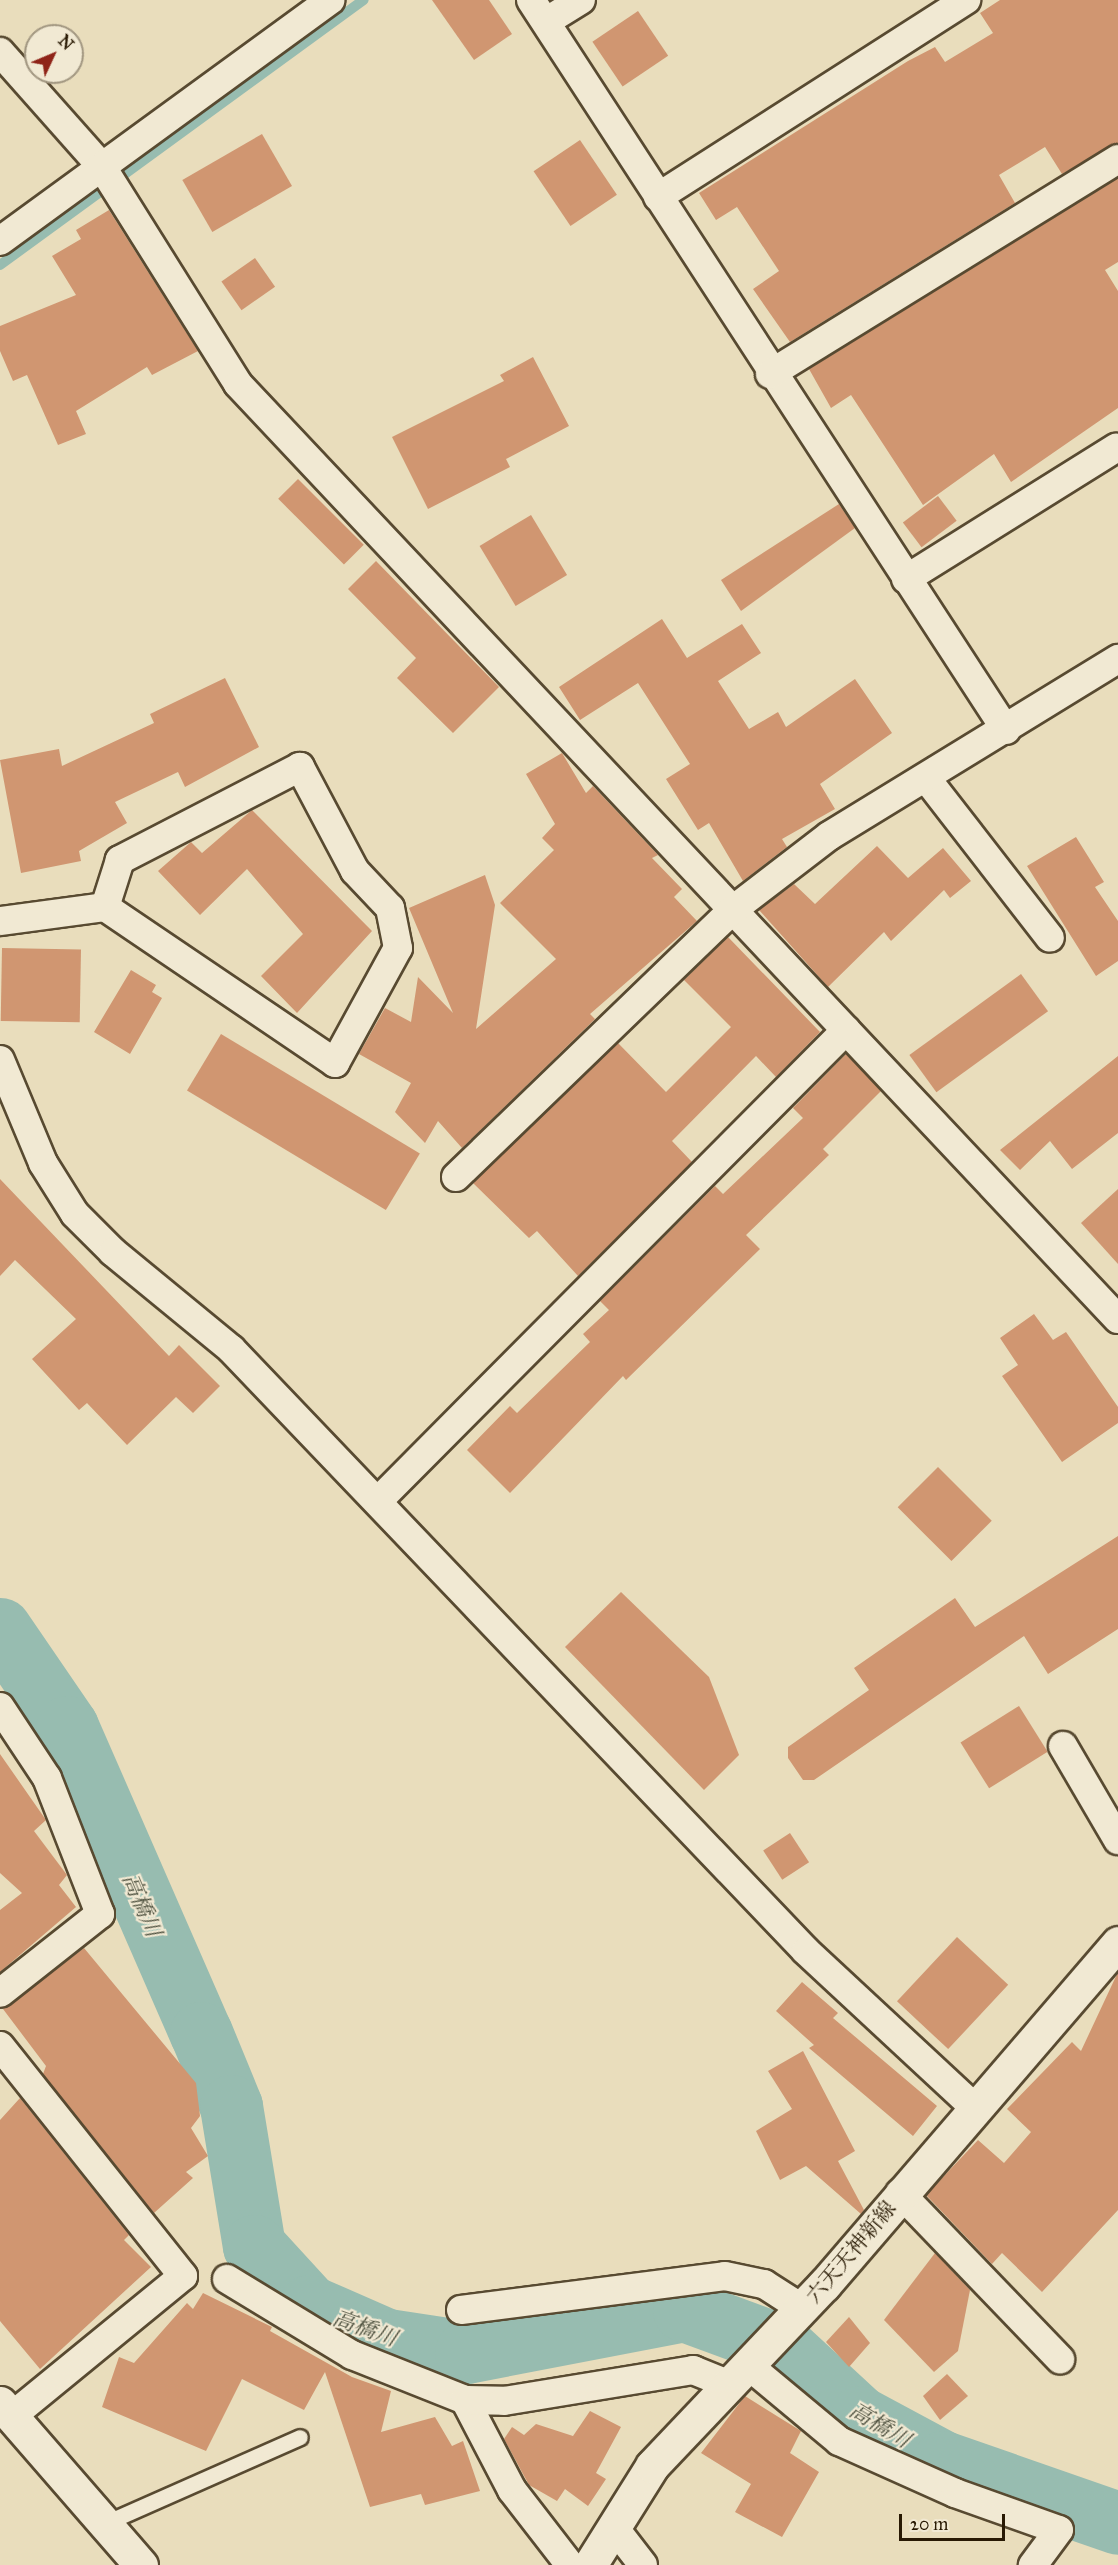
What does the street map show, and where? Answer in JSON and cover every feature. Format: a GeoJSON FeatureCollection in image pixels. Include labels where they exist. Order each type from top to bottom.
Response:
{"type":"FeatureCollection","features":[{"type":"Feature","properties":{"kind":"main road","name":"六天天神新線"},"geometry":{"type":"LineString","coordinates":[[590,2565],[652,2466],[797,2316],[973,2106],[1118,1943]]}},
{"type":"Feature","properties":{"kind":"main road"},"geometry":{"type":"LineString","coordinates":[[5,2410],[141,2565]]}},
{"type":"Feature","properties":{"kind":"street"},"geometry":{"type":"LineString","coordinates":[[0,241],[332,0]]}},
{"type":"Feature","properties":{"kind":"street"},"geometry":{"type":"LineString","coordinates":[[580,0],[539,11],[770,374],[1006,730]]}},
{"type":"Feature","properties":{"kind":"street"},"geometry":{"type":"LineString","coordinates":[[658,197],[966,0]]}},
{"type":"Feature","properties":{"kind":"street"},"geometry":{"type":"LineString","coordinates":[[0,52],[102,167],[237,384],[730,912],[1038,1228],[1118,1319]]}},
{"type":"Feature","properties":{"kind":"street"},"geometry":{"type":"LineString","coordinates":[[770,374],[1118,159]]}},
{"type":"Feature","properties":{"kind":"street"},"geometry":{"type":"LineString","coordinates":[[906,579],[1116,447]]}},
{"type":"Feature","properties":{"kind":"street"},"geometry":{"type":"LineString","coordinates":[[456,1178],[730,912],[829,836],[1006,730],[1118,659]]}},
{"type":"Feature","properties":{"kind":"street"},"geometry":{"type":"LineString","coordinates":[[0,921],[105,907],[335,1063],[398,948],[390,908],[355,871],[300,767],[120,860],[105,907]]}},
{"type":"Feature","properties":{"kind":"street"},"geometry":{"type":"LineString","coordinates":[[926,778],[1050,938]]}},
{"type":"Feature","properties":{"kind":"street"},"geometry":{"type":"LineString","coordinates":[[378,1501],[846,1030]]}},
{"type":"Feature","properties":{"kind":"street"},"geometry":{"type":"LineString","coordinates":[[0,1060],[43,1163],[75,1214],[113,1252],[231,1349],[806,1951],[973,2106]]}},
{"type":"Feature","properties":{"kind":"street"},"geometry":{"type":"LineString","coordinates":[[0,1707],[47,1778],[100,1914],[0,1994]]}},
{"type":"Feature","properties":{"kind":"street"},"geometry":{"type":"LineString","coordinates":[[1063,1746],[1118,1840]]}},
{"type":"Feature","properties":{"kind":"street"},"geometry":{"type":"LineString","coordinates":[[0,2046],[183,2276],[5,2410]]}},
{"type":"Feature","properties":{"kind":"street"},"geometry":{"type":"LineString","coordinates":[[900,2193],[1060,2359]]}},
{"type":"Feature","properties":{"kind":"street"},"geometry":{"type":"LineString","coordinates":[[461,2310],[725,2276],[764,2284],[797,2316]]}},
{"type":"Feature","properties":{"kind":"street"},"geometry":{"type":"LineString","coordinates":[[227,2279],[352,2355],[465,2400],[504,2401],[693,2370],[740,2376],[839,2441],[955,2493],[1059,2530],[1033,2565]]}},
{"type":"Feature","properties":{"kind":"street"},"geometry":{"type":"LineString","coordinates":[[465,2400],[512,2490],[570,2565]]}},
{"type":"Feature","properties":{"kind":"street"},"geometry":{"type":"LineString","coordinates":[[613,2526],[642,2565]]}},
{"type":"Feature","properties":{"kind":"lane"},"geometry":{"type":"LineString","coordinates":[[104,2524],[300,2437]]}},
{"type":"Feature","properties":{"kind":"building"},"geometry":{"type":"Polygon","coordinates":[[[432,0],[489,0],[512,34],[474,60],[432,0]]]}},
{"type":"Feature","properties":{"kind":"building"},"geometry":{"type":"Polygon","coordinates":[[[1000,0],[1118,0],[1118,143],[1062,174],[1045,147],[999,175],[1015,203],[790,342],[753,289],[779,271],[737,207],[716,220],[699,193],[908,61],[935,47],[945,62],[993,33],[980,13],[1000,0]]]}},
{"type":"Feature","properties":{"kind":"building"},"geometry":{"type":"Polygon","coordinates":[[[638,11],[668,56],[623,87],[592,42],[638,11]]]}},
{"type":"Feature","properties":{"kind":"building"},"geometry":{"type":"Polygon","coordinates":[[[262,134],[292,186],[212,232],[182,180],[262,134]]]}},
{"type":"Feature","properties":{"kind":"building"},"geometry":{"type":"Polygon","coordinates":[[[580,140],[617,195],[570,226],[534,171],[580,140]]]}},
{"type":"Feature","properties":{"kind":"building"},"geometry":{"type":"Polygon","coordinates":[[[1118,178],[1118,262],[1105,270],[1118,291],[1118,408],[1011,482],[994,454],[923,505],[851,395],[831,408],[809,369],[1118,178]]]}},
{"type":"Feature","properties":{"kind":"building"},"geometry":{"type":"Polygon","coordinates":[[[109,210],[198,351],[152,375],[147,367],[76,411],[86,434],[58,445],[27,375],[13,381],[0,351],[0,326],[76,295],[52,256],[81,239],[76,230],[109,210]]]}},
{"type":"Feature","properties":{"kind":"building"},"geometry":{"type":"Polygon","coordinates":[[[255,258],[275,287],[241,310],[221,282],[255,258]]]}},
{"type":"Feature","properties":{"kind":"building"},"geometry":{"type":"Polygon","coordinates":[[[533,357],[569,426],[506,459],[510,467],[428,509],[392,437],[504,381],[500,375],[533,357]]]}},
{"type":"Feature","properties":{"kind":"building"},"geometry":{"type":"Polygon","coordinates":[[[298,479],[364,545],[344,565],[278,499],[298,479]]]}},
{"type":"Feature","properties":{"kind":"building"},"geometry":{"type":"Polygon","coordinates":[[[938,496],[957,521],[922,547],[903,522],[938,496]]]}},
{"type":"Feature","properties":{"kind":"building"},"geometry":{"type":"Polygon","coordinates":[[[839,504],[855,528],[741,611],[721,580],[839,504]]]}},
{"type":"Feature","properties":{"kind":"building"},"geometry":{"type":"Polygon","coordinates":[[[531,515],[567,575],[516,606],[480,546],[531,515]]]}},
{"type":"Feature","properties":{"kind":"building"},"geometry":{"type":"Polygon","coordinates":[[[376,561],[499,687],[453,733],[397,678],[416,658],[348,589],[376,561]]]}},
{"type":"Feature","properties":{"kind":"building"},"geometry":{"type":"Polygon","coordinates":[[[662,619],[687,658],[742,624],[761,653],[718,681],[749,729],[778,712],[786,727],[855,679],[892,733],[820,784],[835,809],[782,839],[787,847],[743,881],[709,823],[698,830],[666,779],[690,764],[638,683],[580,720],[559,687],[662,619]]]}},
{"type":"Feature","properties":{"kind":"building"},"geometry":{"type":"Polygon","coordinates":[[[225,678],[259,747],[185,787],[178,772],[115,802],[127,823],[79,851],[81,861],[21,873],[0,760],[59,749],[62,766],[154,723],[150,714],[225,678]]]}},
{"type":"Feature","properties":{"kind":"building"},"geometry":{"type":"Polygon","coordinates":[[[562,753],[586,793],[593,786],[658,855],[652,858],[682,889],[674,897],[697,921],[590,1014],[595,1019],[462,1148],[438,1121],[425,1143],[395,1112],[411,1083],[359,1054],[385,1008],[411,1022],[418,977],[453,1013],[409,908],[485,875],[495,905],[476,1029],[556,959],[500,903],[554,850],[542,838],[555,824],[526,774],[562,753]]]}},
{"type":"Feature","properties":{"kind":"building"},"geometry":{"type":"Polygon","coordinates":[[[252,810],[372,931],[297,1013],[261,976],[303,934],[247,869],[200,915],[158,871],[191,842],[202,853],[252,810]]]}},
{"type":"Feature","properties":{"kind":"building"},"geometry":{"type":"Polygon","coordinates":[[[1076,837],[1104,882],[1095,887],[1118,921],[1118,961],[1096,976],[1027,866],[1076,837]]]}},
{"type":"Feature","properties":{"kind":"building"},"geometry":{"type":"Polygon","coordinates":[[[877,846],[908,878],[943,848],[971,881],[950,898],[944,890],[891,941],[884,932],[828,987],[759,910],[794,884],[815,904],[877,846]]]}},
{"type":"Feature","properties":{"kind":"building"},"geometry":{"type":"Polygon","coordinates":[[[728,937],[820,1032],[776,1077],[756,1056],[672,1141],[692,1162],[578,1276],[537,1231],[529,1238],[473,1183],[618,1043],[666,1092],[731,1027],[684,980],[728,937]]]}},
{"type":"Feature","properties":{"kind":"building"},"geometry":{"type":"Polygon","coordinates":[[[2,948],[81,949],[80,1022],[1,1021],[2,948]]]}},
{"type":"Feature","properties":{"kind":"building"},"geometry":{"type":"Polygon","coordinates":[[[131,970],[156,985],[152,992],[162,998],[130,1054],[94,1032],[131,970]]]}},
{"type":"Feature","properties":{"kind":"building"},"geometry":{"type":"Polygon","coordinates":[[[1021,974],[1048,1011],[936,1092],[909,1055],[1021,974]]]}},
{"type":"Feature","properties":{"kind":"building"},"geometry":{"type":"Polygon","coordinates":[[[221,1034],[420,1153],[386,1210],[187,1091],[221,1034]]]}},
{"type":"Feature","properties":{"kind":"building"},"geometry":{"type":"Polygon","coordinates":[[[846,1054],[881,1091],[823,1149],[829,1155],[746,1235],[760,1249],[626,1380],[623,1376],[510,1493],[467,1450],[510,1406],[517,1413],[590,1342],[583,1334],[609,1310],[600,1301],[715,1186],[723,1194],[803,1118],[793,1108],[846,1054]]]}},
{"type":"Feature","properties":{"kind":"building"},"geometry":{"type":"Polygon","coordinates":[[[1118,1056],[1118,1133],[1072,1169],[1050,1141],[1020,1170],[1000,1150],[1118,1056]]]}},
{"type":"Feature","properties":{"kind":"building"},"geometry":{"type":"Polygon","coordinates":[[[0,1179],[169,1356],[179,1345],[220,1386],[193,1413],[176,1397],[127,1445],[87,1403],[79,1410],[32,1359],[76,1319],[15,1260],[0,1276],[0,1179]]]}},
{"type":"Feature","properties":{"kind":"building"},"geometry":{"type":"Polygon","coordinates":[[[1118,1189],[1118,1264],[1081,1223],[1118,1189]]]}},
{"type":"Feature","properties":{"kind":"building"},"geometry":{"type":"Polygon","coordinates":[[[1034,1314],[1053,1340],[1066,1332],[1118,1407],[1118,1423],[1062,1462],[1002,1376],[1018,1365],[1000,1338],[1034,1314]]]}},
{"type":"Feature","properties":{"kind":"building"},"geometry":{"type":"Polygon","coordinates":[[[938,1467],[992,1521],[951,1561],[898,1507],[938,1467]]]}},
{"type":"Feature","properties":{"kind":"building"},"geometry":{"type":"Polygon","coordinates":[[[1118,1536],[1118,1629],[1048,1674],[1024,1636],[814,1780],[803,1780],[788,1758],[788,1747],[869,1690],[854,1668],[955,1598],[975,1627],[1118,1536]]]}},
{"type":"Feature","properties":{"kind":"building"},"geometry":{"type":"Polygon","coordinates":[[[621,1592],[709,1677],[739,1755],[704,1790],[565,1647],[621,1592]]]}},
{"type":"Feature","properties":{"kind":"building"},"geometry":{"type":"Polygon","coordinates":[[[1019,1706],[1048,1752],[989,1788],[960,1743],[1019,1706]]]}},
{"type":"Feature","properties":{"kind":"building"},"geometry":{"type":"Polygon","coordinates":[[[0,1754],[46,1820],[34,1831],[67,1875],[59,1885],[76,1907],[0,1972],[0,1910],[22,1893],[0,1873],[0,1754]]]}},
{"type":"Feature","properties":{"kind":"building"},"geometry":{"type":"Polygon","coordinates":[[[790,1833],[809,1862],[782,1880],[763,1850],[790,1833]]]}},
{"type":"Feature","properties":{"kind":"building"},"geometry":{"type":"Polygon","coordinates":[[[957,1937],[1008,1985],[948,2049],[897,2001],[957,1937]]]}},
{"type":"Feature","properties":{"kind":"building"},"geometry":{"type":"Polygon","coordinates":[[[84,1948],[196,2083],[200,2116],[191,2128],[208,2156],[186,2172],[193,2178],[154,2213],[43,2074],[46,2066],[3,2009],[84,1948]]]}},
{"type":"Feature","properties":{"kind":"building"},"geometry":{"type":"Polygon","coordinates":[[[1118,1972],[1118,2210],[1042,2292],[1002,2253],[992,2264],[926,2195],[978,2140],[1004,2163],[1031,2132],[1007,2109],[1072,2042],[1081,2051],[1118,1972]]]}},
{"type":"Feature","properties":{"kind":"building"},"geometry":{"type":"Polygon","coordinates":[[[802,1982],[838,2013],[833,2018],[937,2106],[913,2136],[809,2048],[814,2045],[776,2011],[802,1982]]]}},
{"type":"Feature","properties":{"kind":"building"},"geometry":{"type":"Polygon","coordinates":[[[803,2051],[855,2151],[838,2161],[864,2210],[861,2214],[806,2166],[780,2180],[756,2131],[792,2109],[768,2071],[803,2051]]]}},
{"type":"Feature","properties":{"kind":"building"},"geometry":{"type":"Polygon","coordinates":[[[20,2098],[129,2235],[124,2240],[151,2267],[40,2369],[0,2321],[0,2120],[20,2098]]]}},
{"type":"Feature","properties":{"kind":"building"},"geometry":{"type":"Polygon","coordinates":[[[935,2253],[970,2290],[958,2351],[934,2372],[884,2320],[935,2253]]]}},
{"type":"Feature","properties":{"kind":"building"},"geometry":{"type":"Polygon","coordinates":[[[203,2293],[272,2327],[270,2331],[352,2377],[391,2391],[381,2432],[435,2417],[452,2446],[463,2441],[480,2491],[425,2505],[421,2494],[370,2507],[325,2372],[304,2410],[242,2379],[206,2451],[102,2407],[119,2357],[134,2363],[187,2303],[193,2309],[203,2293]]]}},
{"type":"Feature","properties":{"kind":"building"},"geometry":{"type":"Polygon","coordinates":[[[849,2317],[870,2343],[849,2367],[826,2342],[849,2317]]]}},
{"type":"Feature","properties":{"kind":"building"},"geometry":{"type":"Polygon","coordinates":[[[947,2374],[968,2396],[940,2420],[923,2396],[947,2374]]]}},
{"type":"Feature","properties":{"kind":"building"},"geometry":{"type":"Polygon","coordinates":[[[745,2396],[801,2431],[790,2453],[819,2472],[782,2537],[735,2512],[751,2484],[701,2453],[745,2396]]]}},
{"type":"Feature","properties":{"kind":"building"},"geometry":{"type":"Polygon","coordinates":[[[590,2411],[621,2427],[596,2473],[606,2479],[588,2506],[565,2489],[557,2501],[529,2485],[504,2439],[512,2427],[524,2435],[536,2424],[573,2436],[590,2411]]]}},
{"type":"Feature","properties":{"kind":"waterway"},"geometry":{"type":"LineString","coordinates":[[0,265],[364,0]]}},
{"type":"Feature","properties":{"kind":"waterway","name":"高橋川"},"geometry":{"type":"LineString","coordinates":[[0,1629],[67,1727],[201,2033],[231,2106],[254,2246],[309,2306],[387,2340],[466,2352],[684,2310],[782,2346],[859,2417],[943,2462],[1118,2523]]}}]}
